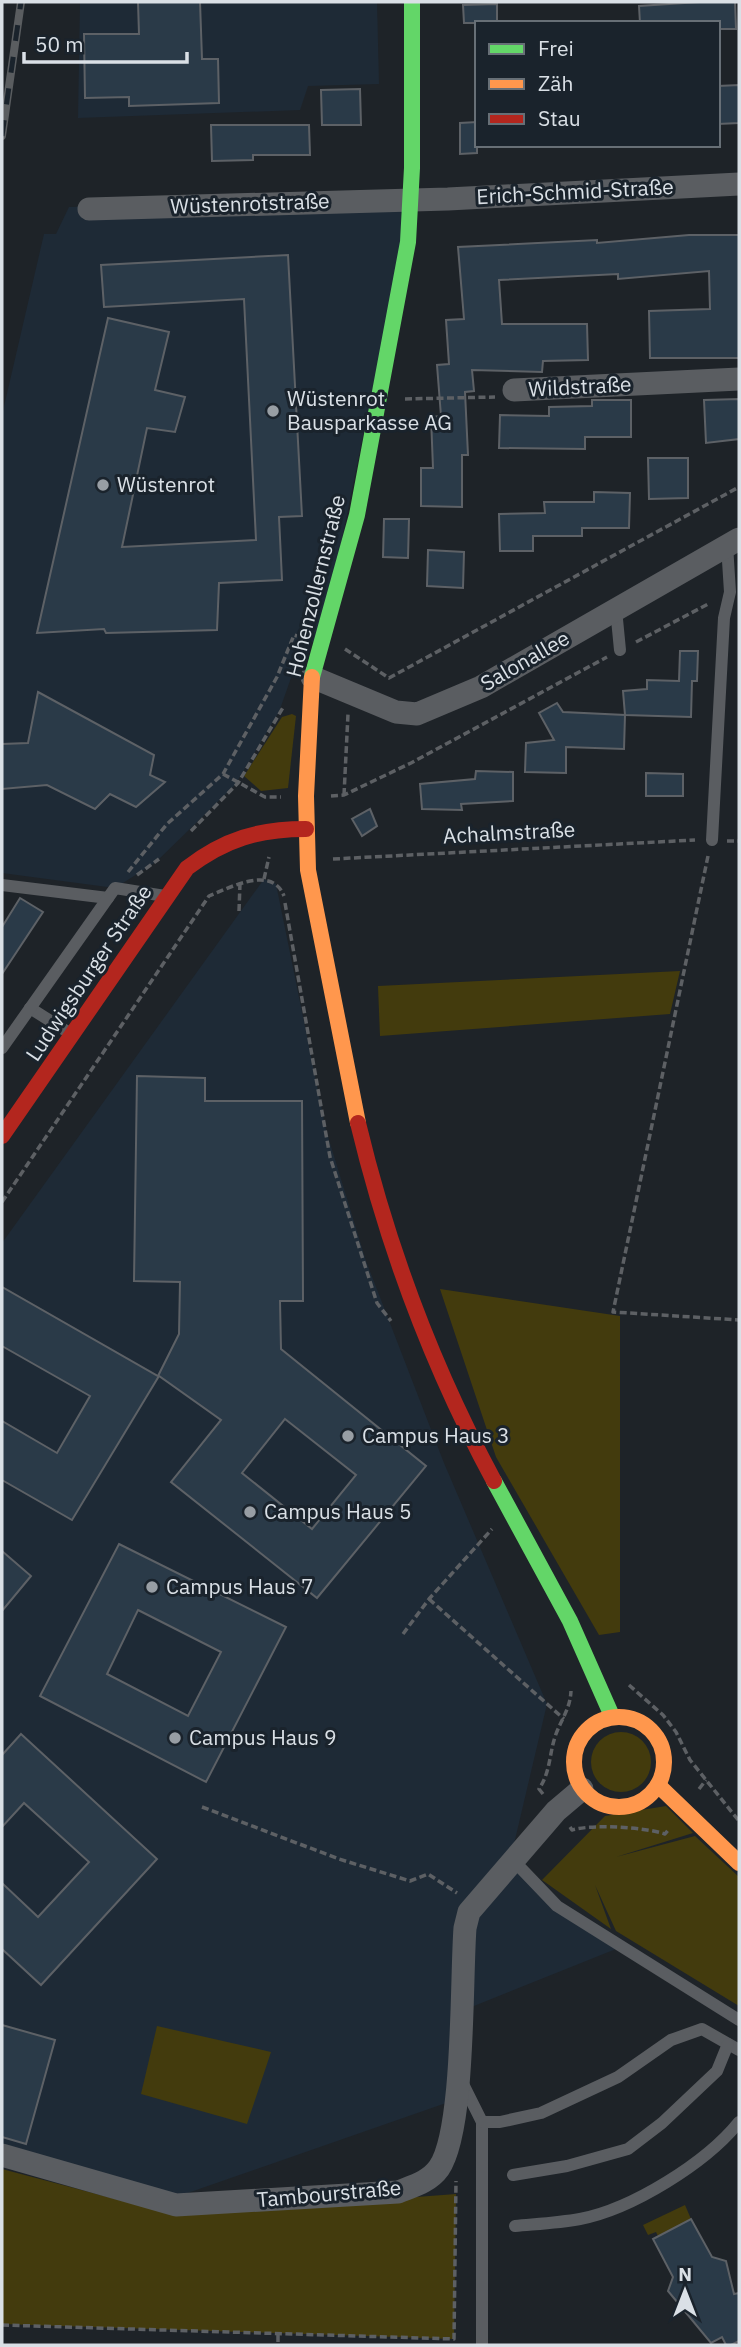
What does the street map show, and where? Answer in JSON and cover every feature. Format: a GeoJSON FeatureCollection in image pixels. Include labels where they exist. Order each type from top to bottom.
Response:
{"type":"FeatureCollection","features":[{"type":"Feature","properties":{"kind":"main road","name":"Hohenzollernstraße"},"geometry":{"type":"LineString","coordinates":[[412,2],[411,199],[408,243],[357,515],[314,668],[306,830],[307,862],[322,956],[345,1069],[375,1194],[396,1258],[434,1356],[473,1442],[570,1620],[600,1684],[612,1717]]}},
{"type":"Feature","properties":{"kind":"main road","name":"Ludwigsburger Straße"},"geometry":{"type":"LineString","coordinates":[[2,1136],[165,896],[187,868],[237,835],[306,830]]}},
{"type":"Feature","properties":{"kind":"main road"},"geometry":{"type":"LineString","coordinates":[[612,1717],[641,1721],[660,1742],[664,1764],[658,1785],[649,1796],[621,1807],[607,1805],[582,1789],[573,1759],[577,1744],[585,1731],[597,1721],[612,1717]]}},
{"type":"Feature","properties":{"kind":"main road"},"geometry":{"type":"LineString","coordinates":[[658,1785],[739,1863]]}},
{"type":"Feature","properties":{"kind":"street","name":"Erich-Schmid-Straße"},"geometry":{"type":"LineString","coordinates":[[411,199],[739,184]]}},
{"type":"Feature","properties":{"kind":"street","name":"Wüstenrotstraße"},"geometry":{"type":"LineString","coordinates":[[89,209],[411,199]]}},
{"type":"Feature","properties":{"kind":"street","name":"Wildstraße"},"geometry":{"type":"LineString","coordinates":[[513,390],[739,380]]}},
{"type":"Feature","properties":{"kind":"street","name":"Salonallee"},"geometry":{"type":"LineString","coordinates":[[314,668],[352,691],[396,712],[417,715],[481,687],[733,542]]}},
{"type":"Feature","properties":{"kind":"street","name":"Tambourstraße"},"geometry":{"type":"LineString","coordinates":[[2,2155],[176,2205],[398,2192],[426,2181],[438,2169],[452,2133],[458,2072],[464,1928],[475,1904],[556,1811],[582,1789]]}},
{"type":"Feature","properties":{"kind":"lane","name":"Salonallee"},"geometry":{"type":"LineString","coordinates":[[712,840],[724,618],[730,592],[733,542]]}},
{"type":"Feature","properties":{"kind":"lane"},"geometry":{"type":"LineString","coordinates":[[616,609],[620,650]]}},
{"type":"Feature","properties":{"kind":"lane"},"geometry":{"type":"LineString","coordinates":[[2,886],[165,896]]}},
{"type":"Feature","properties":{"kind":"lane"},"geometry":{"type":"LineString","coordinates":[[2,1048],[112,893]]}},
{"type":"Feature","properties":{"kind":"lane"},"geometry":{"type":"LineString","coordinates":[[30,1008],[72,1035]]}},
{"type":"Feature","properties":{"kind":"lane"},"geometry":{"type":"LineString","coordinates":[[513,1860],[557,1906],[739,2020]]}},
{"type":"Feature","properties":{"kind":"lane"},"geometry":{"type":"LineString","coordinates":[[482,2122],[500,2123],[541,2113],[618,2077],[671,2040],[702,2029],[734,2047],[717,2071],[662,2123],[628,2149],[566,2166],[513,2175]]}},
{"type":"Feature","properties":{"kind":"lane"},"geometry":{"type":"LineString","coordinates":[[458,2072],[482,2122],[482,2345]]}},
{"type":"Feature","properties":{"kind":"lane"},"geometry":{"type":"LineString","coordinates":[[515,2226],[582,2218],[662,2186],[725,2139],[739,2122]]}},
{"type":"Feature","properties":{"kind":"path","name":"Wildstraße"},"geometry":{"type":"LineString","coordinates":[[381,398],[492,398],[513,390]]}},
{"type":"Feature","properties":{"kind":"path"},"geometry":{"type":"LineString","coordinates":[[358,660],[389,678],[739,487]]}},
{"type":"Feature","properties":{"kind":"path"},"geometry":{"type":"LineString","coordinates":[[331,796],[344,795],[411,763],[730,592]]}},
{"type":"Feature","properties":{"kind":"path"},"geometry":{"type":"LineString","coordinates":[[112,893],[167,824],[223,774],[277,677],[294,635],[306,639]]}},
{"type":"Feature","properties":{"kind":"path"},"geometry":{"type":"LineString","coordinates":[[344,795],[347,723],[352,691]]}},
{"type":"Feature","properties":{"kind":"path"},"geometry":{"type":"LineString","coordinates":[[182,838],[238,783],[287,703]]}},
{"type":"Feature","properties":{"kind":"path"},"geometry":{"type":"LineString","coordinates":[[223,774],[265,797]]}},
{"type":"Feature","properties":{"kind":"path","name":"Achalmstraße"},"geometry":{"type":"LineString","coordinates":[[307,862],[664,839],[712,840]]}},
{"type":"Feature","properties":{"kind":"path"},"geometry":{"type":"LineString","coordinates":[[712,840],[613,1312],[739,1320]]}},
{"type":"Feature","properties":{"kind":"path"},"geometry":{"type":"LineString","coordinates":[[156,862],[164,854]]}},
{"type":"Feature","properties":{"kind":"path"},"geometry":{"type":"LineString","coordinates":[[2,1202],[209,896],[240,883],[264,879],[276,884]]}},
{"type":"Feature","properties":{"kind":"path"},"geometry":{"type":"LineString","coordinates":[[239,911],[240,883]]}},
{"type":"Feature","properties":{"kind":"path"},"geometry":{"type":"LineString","coordinates":[[403,1634],[429,1599],[493,1528]]}},
{"type":"Feature","properties":{"kind":"path"},"geometry":{"type":"LineString","coordinates":[[429,1599],[564,1719]]}},
{"type":"Feature","properties":{"kind":"path"},"geometry":{"type":"LineString","coordinates":[[706,1780],[665,1834],[652,1829],[586,1826],[572,1830],[539,1789],[550,1769],[556,1735],[570,1707],[571,1692],[625,1675],[645,1701],[663,1715],[706,1780],[739,1821]]}},
{"type":"Feature","properties":{"kind":"path"},"geometry":{"type":"LineString","coordinates":[[202,1807],[340,1859],[410,1881],[428,1874],[475,1904]]}},
{"type":"Feature","properties":{"kind":"path"},"geometry":{"type":"LineString","coordinates":[[2,2325],[454,2339],[456,2211]]}},
{"type":"Feature","properties":{"kind":"path"},"geometry":{"type":"LineString","coordinates":[[278,2335],[278,2345]]}},
{"type":"Feature","properties":{"kind":"shaded area"},"geometry":{"type":"Polygon","coordinates":[[[80,2],[377,2],[379,84],[308,86],[300,110],[78,118],[80,2]]]}},
{"type":"Feature","properties":{"kind":"shaded area"},"geometry":{"type":"Polygon","coordinates":[[[411,199],[321,643],[304,641],[279,712],[235,785],[156,862],[115,888],[2,873],[2,415],[44,234],[56,234],[69,207],[411,199]]]}},
{"type":"Feature","properties":{"kind":"shaded area"},"geometry":{"type":"Polygon","coordinates":[[[292,714],[296,716],[288,788],[261,791],[244,776],[282,717],[292,714]]]}},
{"type":"Feature","properties":{"kind":"shaded area"},"geometry":{"type":"Polygon","coordinates":[[[264,879],[276,884],[326,1130],[366,1261],[444,1463],[547,1704],[510,1861],[616,1949],[469,2008],[469,2095],[179,2196],[2,2145],[2,1243],[264,879]]]}},
{"type":"Feature","properties":{"kind":"shaded area"},"geometry":{"type":"Polygon","coordinates":[[[680,971],[670,1014],[380,1036],[378,986],[680,971]]]}},
{"type":"Feature","properties":{"kind":"shaded area"},"geometry":{"type":"Polygon","coordinates":[[[440,1289],[620,1316],[620,1632],[599,1635],[496,1457],[440,1289]]]}},
{"type":"Feature","properties":{"kind":"shaded area"},"geometry":{"type":"Polygon","coordinates":[[[615,1732],[627,1732],[643,1740],[649,1750],[649,1774],[643,1784],[627,1792],[615,1792],[599,1784],[591,1768],[591,1756],[599,1740],[615,1732]]]}},
{"type":"Feature","properties":{"kind":"shaded area"},"geometry":{"type":"Polygon","coordinates":[[[666,1806],[693,1833],[616,1857],[695,1836],[739,1877],[739,2006],[616,1931],[595,1885],[611,1929],[542,1880],[605,1816],[666,1806]]]}},
{"type":"Feature","properties":{"kind":"shaded area"},"geometry":{"type":"Polygon","coordinates":[[[157,2026],[271,2052],[247,2124],[141,2094],[157,2026]]]}},
{"type":"Feature","properties":{"kind":"shaded area"},"geometry":{"type":"Polygon","coordinates":[[[2,2169],[176,2215],[456,2194],[454,2339],[2,2324],[2,2169]]]}},
{"type":"Feature","properties":{"kind":"shaded area"},"geometry":{"type":"Polygon","coordinates":[[[685,2205],[691,2219],[681,2224],[682,2227],[658,2236],[656,2232],[648,2235],[643,2225],[685,2205]]]}},
{"type":"Feature","properties":{"kind":"building"},"geometry":{"type":"Polygon","coordinates":[[[138,2],[200,2],[202,59],[218,59],[219,103],[129,106],[129,97],[85,98],[84,34],[139,34],[138,2]]]}},
{"type":"Feature","properties":{"kind":"building"},"geometry":{"type":"Polygon","coordinates":[[[735,2],[736,29],[720,29],[720,21],[640,21],[639,6],[735,2]]]}},
{"type":"Feature","properties":{"kind":"building"},"geometry":{"type":"Polygon","coordinates":[[[497,4],[497,21],[464,23],[463,5],[497,4]]]}},
{"type":"Feature","properties":{"kind":"building"},"geometry":{"type":"Polygon","coordinates":[[[739,85],[739,123],[720,124],[720,86],[739,85]]]}},
{"type":"Feature","properties":{"kind":"building"},"geometry":{"type":"Polygon","coordinates":[[[360,89],[361,125],[322,125],[321,90],[360,89]]]}},
{"type":"Feature","properties":{"kind":"building"},"geometry":{"type":"Polygon","coordinates":[[[475,122],[477,153],[460,154],[460,123],[475,122]]]}},
{"type":"Feature","properties":{"kind":"building"},"geometry":{"type":"Polygon","coordinates":[[[211,125],[309,125],[310,155],[253,155],[253,160],[212,161],[211,125]]]}},
{"type":"Feature","properties":{"kind":"building"},"geometry":{"type":"Polygon","coordinates":[[[689,235],[739,235],[739,358],[650,358],[649,311],[710,309],[709,271],[618,279],[618,274],[499,280],[502,324],[587,324],[588,360],[543,361],[542,372],[472,370],[474,391],[465,392],[468,455],[462,455],[462,507],[421,506],[421,468],[433,468],[431,417],[441,416],[437,365],[449,364],[446,320],[464,319],[458,247],[597,240],[597,243],[689,235]]]}},
{"type":"Feature","properties":{"kind":"building","name":"Wüstenrot"},"geometry":{"type":"Polygon","coordinates":[[[288,255],[302,516],[279,517],[282,580],[219,583],[217,630],[106,633],[104,629],[37,633],[108,318],[169,332],[155,390],[185,397],[175,432],[147,428],[122,547],[256,540],[244,299],[104,307],[101,265],[288,255]]]}},
{"type":"Feature","properties":{"kind":"building"},"geometry":{"type":"Polygon","coordinates":[[[739,399],[739,439],[706,443],[704,400],[739,399]]]}},
{"type":"Feature","properties":{"kind":"building"},"geometry":{"type":"Polygon","coordinates":[[[592,400],[631,400],[631,437],[585,437],[585,449],[499,448],[500,415],[549,416],[549,407],[592,406],[592,400]]]}},
{"type":"Feature","properties":{"kind":"building"},"geometry":{"type":"Polygon","coordinates":[[[648,458],[688,458],[688,498],[649,499],[648,458]]]}},
{"type":"Feature","properties":{"kind":"building"},"geometry":{"type":"Polygon","coordinates":[[[594,492],[630,493],[629,528],[582,528],[582,536],[533,536],[533,551],[500,551],[499,514],[545,513],[544,502],[594,502],[594,492]]]}},
{"type":"Feature","properties":{"kind":"building"},"geometry":{"type":"Polygon","coordinates":[[[384,519],[409,519],[408,558],[383,557],[384,519]]]}},
{"type":"Feature","properties":{"kind":"building"},"geometry":{"type":"Polygon","coordinates":[[[428,550],[464,552],[463,588],[427,586],[428,550]]]}},
{"type":"Feature","properties":{"kind":"building"},"geometry":{"type":"Polygon","coordinates":[[[680,651],[698,651],[697,681],[692,681],[691,717],[625,715],[623,691],[647,689],[647,680],[679,681],[680,651]]]}},
{"type":"Feature","properties":{"kind":"building"},"geometry":{"type":"Polygon","coordinates":[[[38,692],[154,755],[150,775],[165,782],[136,807],[110,794],[95,809],[47,785],[2,789],[2,744],[28,743],[38,692]]]}},
{"type":"Feature","properties":{"kind":"building"},"geometry":{"type":"Polygon","coordinates":[[[557,703],[563,712],[625,715],[624,749],[566,747],[566,773],[525,772],[526,743],[554,740],[539,713],[557,703]]]}},
{"type":"Feature","properties":{"kind":"building"},"geometry":{"type":"Polygon","coordinates":[[[476,771],[513,772],[513,801],[461,804],[462,810],[422,809],[420,784],[475,779],[476,771]]]}},
{"type":"Feature","properties":{"kind":"building"},"geometry":{"type":"Polygon","coordinates":[[[646,773],[683,774],[683,796],[646,796],[646,773]]]}},
{"type":"Feature","properties":{"kind":"building"},"geometry":{"type":"Polygon","coordinates":[[[370,809],[377,826],[362,836],[352,819],[370,809]]]}},
{"type":"Feature","properties":{"kind":"building"},"geometry":{"type":"Polygon","coordinates":[[[20,898],[43,912],[2,974],[2,927],[20,898]]]}},
{"type":"Feature","properties":{"kind":"building"},"geometry":{"type":"Polygon","coordinates":[[[137,1076],[205,1078],[205,1101],[302,1101],[303,1301],[280,1301],[281,1349],[426,1466],[317,1598],[171,1482],[221,1420],[159,1376],[72,1520],[2,1480],[2,1421],[57,1453],[90,1396],[2,1346],[2,1287],[158,1376],[179,1334],[180,1282],[134,1281],[137,1076]],[[285,1419],[242,1473],[312,1529],[356,1475],[285,1419]]]}},
{"type":"Feature","properties":{"kind":"building"},"geometry":{"type":"Polygon","coordinates":[[[119,1544],[286,1627],[206,1782],[40,1696],[119,1544]],[[138,1610],[107,1674],[188,1716],[221,1652],[138,1610]]]}},
{"type":"Feature","properties":{"kind":"building"},"geometry":{"type":"Polygon","coordinates":[[[2,1551],[31,1576],[2,1611],[2,1551]]]}},
{"type":"Feature","properties":{"kind":"building"},"geometry":{"type":"Polygon","coordinates":[[[21,1734],[157,1859],[41,1985],[2,1949],[2,1883],[38,1917],[89,1862],[24,1803],[2,1827],[2,1755],[21,1734]]]}},
{"type":"Feature","properties":{"kind":"building"},"geometry":{"type":"Polygon","coordinates":[[[2,2025],[55,2040],[26,2144],[2,2137],[2,2025]]]}},
{"type":"Feature","properties":{"kind":"building"},"geometry":{"type":"Polygon","coordinates":[[[691,2219],[712,2257],[726,2261],[734,2294],[739,2293],[739,2341],[731,2345],[726,2345],[722,2337],[711,2343],[668,2291],[673,2277],[653,2239],[691,2219]]]}},
{"type":"Feature","properties":{"kind":"railway"},"geometry":{"type":"LineString","coordinates":[[2,136],[21,2]]}},
{"type":"Feature","properties":{"kind":"traffic: fast"},"geometry":{"type":"LineString","coordinates":[[312,677],[357,515],[408,242],[412,168],[412,2]]}},
{"type":"Feature","properties":{"kind":"traffic: fast"},"geometry":{"type":"LineString","coordinates":[[494,1481],[570,1621],[612,1716]]}},
{"type":"Feature","properties":{"kind":"traffic: slow"},"geometry":{"type":"LineString","coordinates":[[312,677],[306,796],[308,870],[358,1123]]}},
{"type":"Feature","properties":{"kind":"traffic: slow"},"geometry":{"type":"LineString","coordinates":[[619,1717],[636,1720],[651,1730],[661,1745],[664,1762],[661,1779],[651,1794],[636,1804],[619,1807],[602,1804],[587,1794],[577,1779],[574,1762],[577,1745],[587,1730],[602,1720],[619,1717]]}},
{"type":"Feature","properties":{"kind":"traffic: slow"},"geometry":{"type":"LineString","coordinates":[[658,1785],[739,1863]]}},
{"type":"Feature","properties":{"kind":"traffic: jam"},"geometry":{"type":"LineString","coordinates":[[2,1136],[187,868],[215,850],[243,838],[273,831],[306,829]]}},
{"type":"Feature","properties":{"kind":"traffic: jam"},"geometry":{"type":"LineString","coordinates":[[358,1123],[383,1216],[414,1306],[451,1395],[494,1481]]}},
{"type":"Feature","properties":{"kind":"place","name":"Wüstenrot Bausparkasse AG"},"geometry":{"type":"Point","coordinates":[273,411]}},
{"type":"Feature","properties":{"kind":"place","name":"Wüstenrot"},"geometry":{"type":"Point","coordinates":[103,485]}},
{"type":"Feature","properties":{"kind":"place","name":"Campus Haus 3"},"geometry":{"type":"Point","coordinates":[348,1436]}},
{"type":"Feature","properties":{"kind":"place","name":"Campus Haus 5"},"geometry":{"type":"Point","coordinates":[250,1512]}},
{"type":"Feature","properties":{"kind":"place","name":"Campus Haus 7"},"geometry":{"type":"Point","coordinates":[152,1587]}},
{"type":"Feature","properties":{"kind":"place","name":"Campus Haus 9"},"geometry":{"type":"Point","coordinates":[175,1738]}}]}
